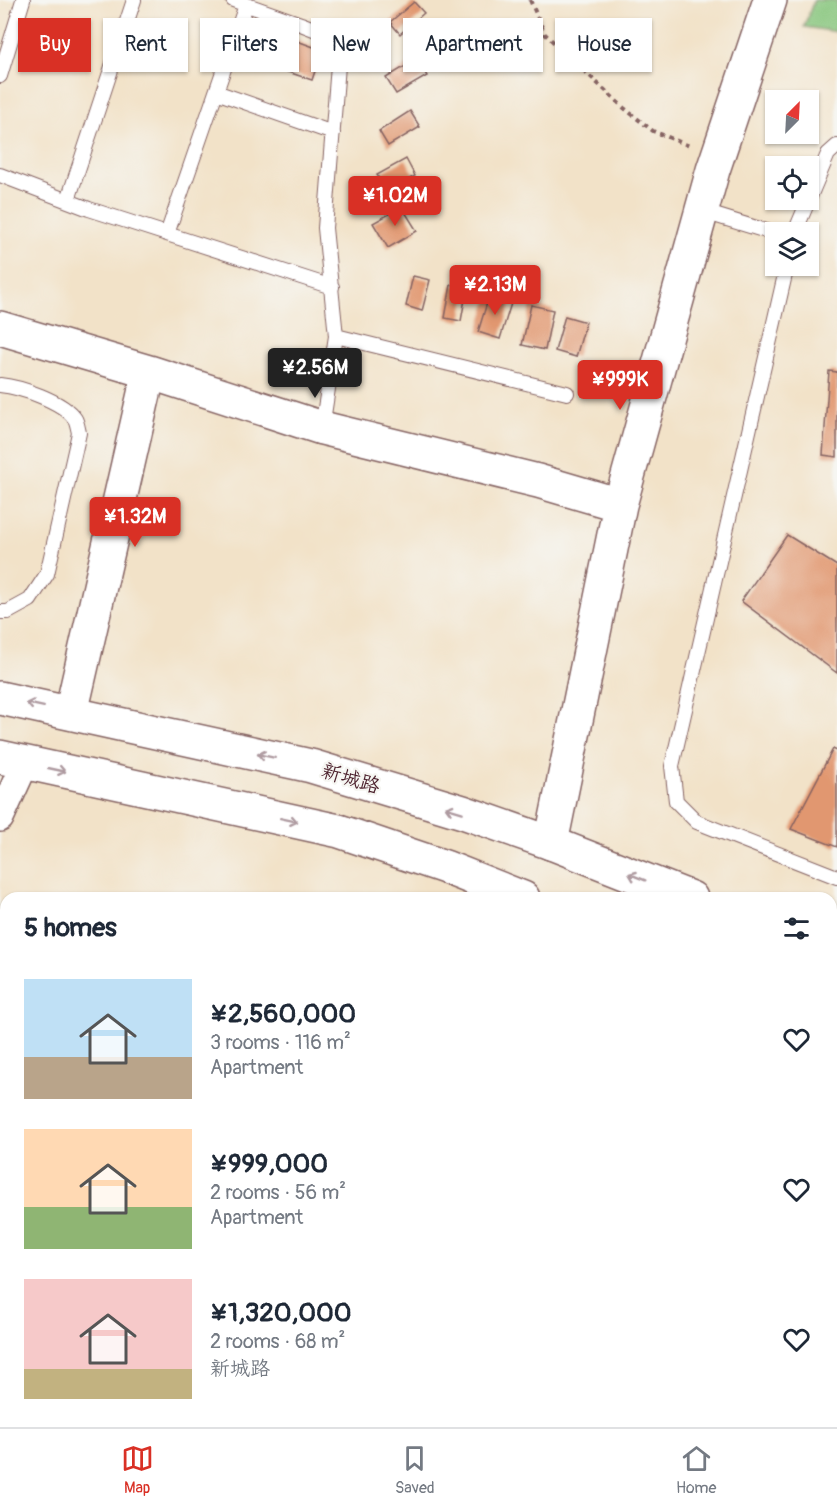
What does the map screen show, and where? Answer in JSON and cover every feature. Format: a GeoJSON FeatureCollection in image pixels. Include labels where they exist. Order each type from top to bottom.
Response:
{"type":"FeatureCollection","features":[{"type":"Feature","properties":{"kind":"street"},"geometry":{"type":"LineString","coordinates":[[551,843],[620,505],[717,158],[770,0]]}},
{"type":"Feature","properties":{"kind":"street"},"geometry":{"type":"LineString","coordinates":[[0,328],[149,372],[322,428],[538,481],[620,505]]}},
{"type":"Feature","properties":{"kind":"street"},"geometry":{"type":"LineString","coordinates":[[71,713],[149,372]]}},
{"type":"Feature","properties":{"kind":"street","name":"新城路"},"geometry":{"type":"LineString","coordinates":[[0,698],[311,766],[551,843],[676,892]]}},
{"type":"Feature","properties":{"kind":"street"},"geometry":{"type":"LineString","coordinates":[[0,818],[12,760],[339,831],[445,867],[508,892]]}},
{"type":"Feature","properties":{"kind":"lane"},"geometry":{"type":"LineString","coordinates":[[0,76],[23,0]]}},
{"type":"Feature","properties":{"kind":"lane"},"geometry":{"type":"LineString","coordinates":[[68,200],[134,0]]}},
{"type":"Feature","properties":{"kind":"lane"},"geometry":{"type":"LineString","coordinates":[[167,234],[216,92],[240,2],[329,35],[339,53],[326,228],[336,336],[322,428]]}},
{"type":"Feature","properties":{"kind":"lane"},"geometry":{"type":"LineString","coordinates":[[216,92],[333,133]]}},
{"type":"Feature","properties":{"kind":"lane"},"geometry":{"type":"LineString","coordinates":[[799,222],[828,154],[837,146]]}},
{"type":"Feature","properties":{"kind":"lane"},"geometry":{"type":"LineString","coordinates":[[0,175],[89,209],[332,287]]}},
{"type":"Feature","properties":{"kind":"lane"},"geometry":{"type":"LineString","coordinates":[[702,211],[765,231]]}},
{"type":"Feature","properties":{"kind":"lane"},"geometry":{"type":"LineString","coordinates":[[785,276],[672,766],[676,801],[697,822],[837,877]]}},
{"type":"Feature","properties":{"kind":"lane"},"geometry":{"type":"LineString","coordinates":[[336,336],[567,393]]}},
{"type":"Feature","properties":{"kind":"lane"},"geometry":{"type":"LineString","coordinates":[[0,385],[46,398],[64,408],[76,420],[79,433],[46,574],[30,600],[8,612],[0,612]]}},
{"type":"Feature","properties":{"kind":"path"},"geometry":{"type":"LineString","coordinates":[[530,0],[545,34],[624,108],[653,131],[717,158]]}},
{"type":"Feature","properties":{"kind":"green space"},"geometry":{"type":"Polygon","coordinates":[[[814,0],[837,0],[837,32],[804,27],[814,0]]]}},
{"type":"Feature","properties":{"kind":"building"},"geometry":{"type":"Polygon","coordinates":[[[414,2],[424,13],[418,18],[403,18],[403,31],[400,34],[391,21],[414,2]]]}},
{"type":"Feature","properties":{"kind":"building"},"geometry":{"type":"Polygon","coordinates":[[[299,42],[311,46],[311,72],[315,72],[312,80],[288,72],[299,72],[299,42]]]}},
{"type":"Feature","properties":{"kind":"building"},"geometry":{"type":"Polygon","coordinates":[[[403,68],[403,72],[425,72],[427,76],[396,94],[386,78],[403,68]]]}},
{"type":"Feature","properties":{"kind":"building"},"geometry":{"type":"Polygon","coordinates":[[[410,111],[420,127],[388,146],[379,131],[410,111]]]}},
{"type":"Feature","properties":{"kind":"building"},"geometry":{"type":"Polygon","coordinates":[[[406,159],[415,176],[386,191],[377,175],[406,159]]]}},
{"type":"Feature","properties":{"kind":"building"},"geometry":{"type":"Polygon","coordinates":[[[402,207],[417,231],[388,248],[373,223],[402,207]]]}},
{"type":"Feature","properties":{"kind":"building"},"geometry":{"type":"Polygon","coordinates":[[[413,276],[430,280],[422,311],[406,306],[413,276]]]}},
{"type":"Feature","properties":{"kind":"building"},"geometry":{"type":"Polygon","coordinates":[[[451,285],[467,288],[461,321],[445,318],[451,285]]]}},
{"type":"Feature","properties":{"kind":"building"},"geometry":{"type":"Polygon","coordinates":[[[490,293],[512,300],[500,339],[478,332],[490,293]]]}},
{"type":"Feature","properties":{"kind":"building"},"geometry":{"type":"Polygon","coordinates":[[[531,305],[553,310],[545,350],[522,345],[531,305]]]}},
{"type":"Feature","properties":{"kind":"building"},"geometry":{"type":"Polygon","coordinates":[[[565,316],[586,322],[576,357],[555,351],[565,316]]]}},
{"type":"Feature","properties":{"kind":"building"},"geometry":{"type":"Polygon","coordinates":[[[829,371],[837,372],[837,457],[823,455],[829,371]]]}},
{"type":"Feature","properties":{"kind":"building"},"geometry":{"type":"Polygon","coordinates":[[[787,535],[837,566],[837,673],[741,601],[787,535]]]}},
{"type":"Feature","properties":{"kind":"building"},"geometry":{"type":"Polygon","coordinates":[[[833,749],[837,751],[837,847],[791,829],[833,749]]]}}]}
